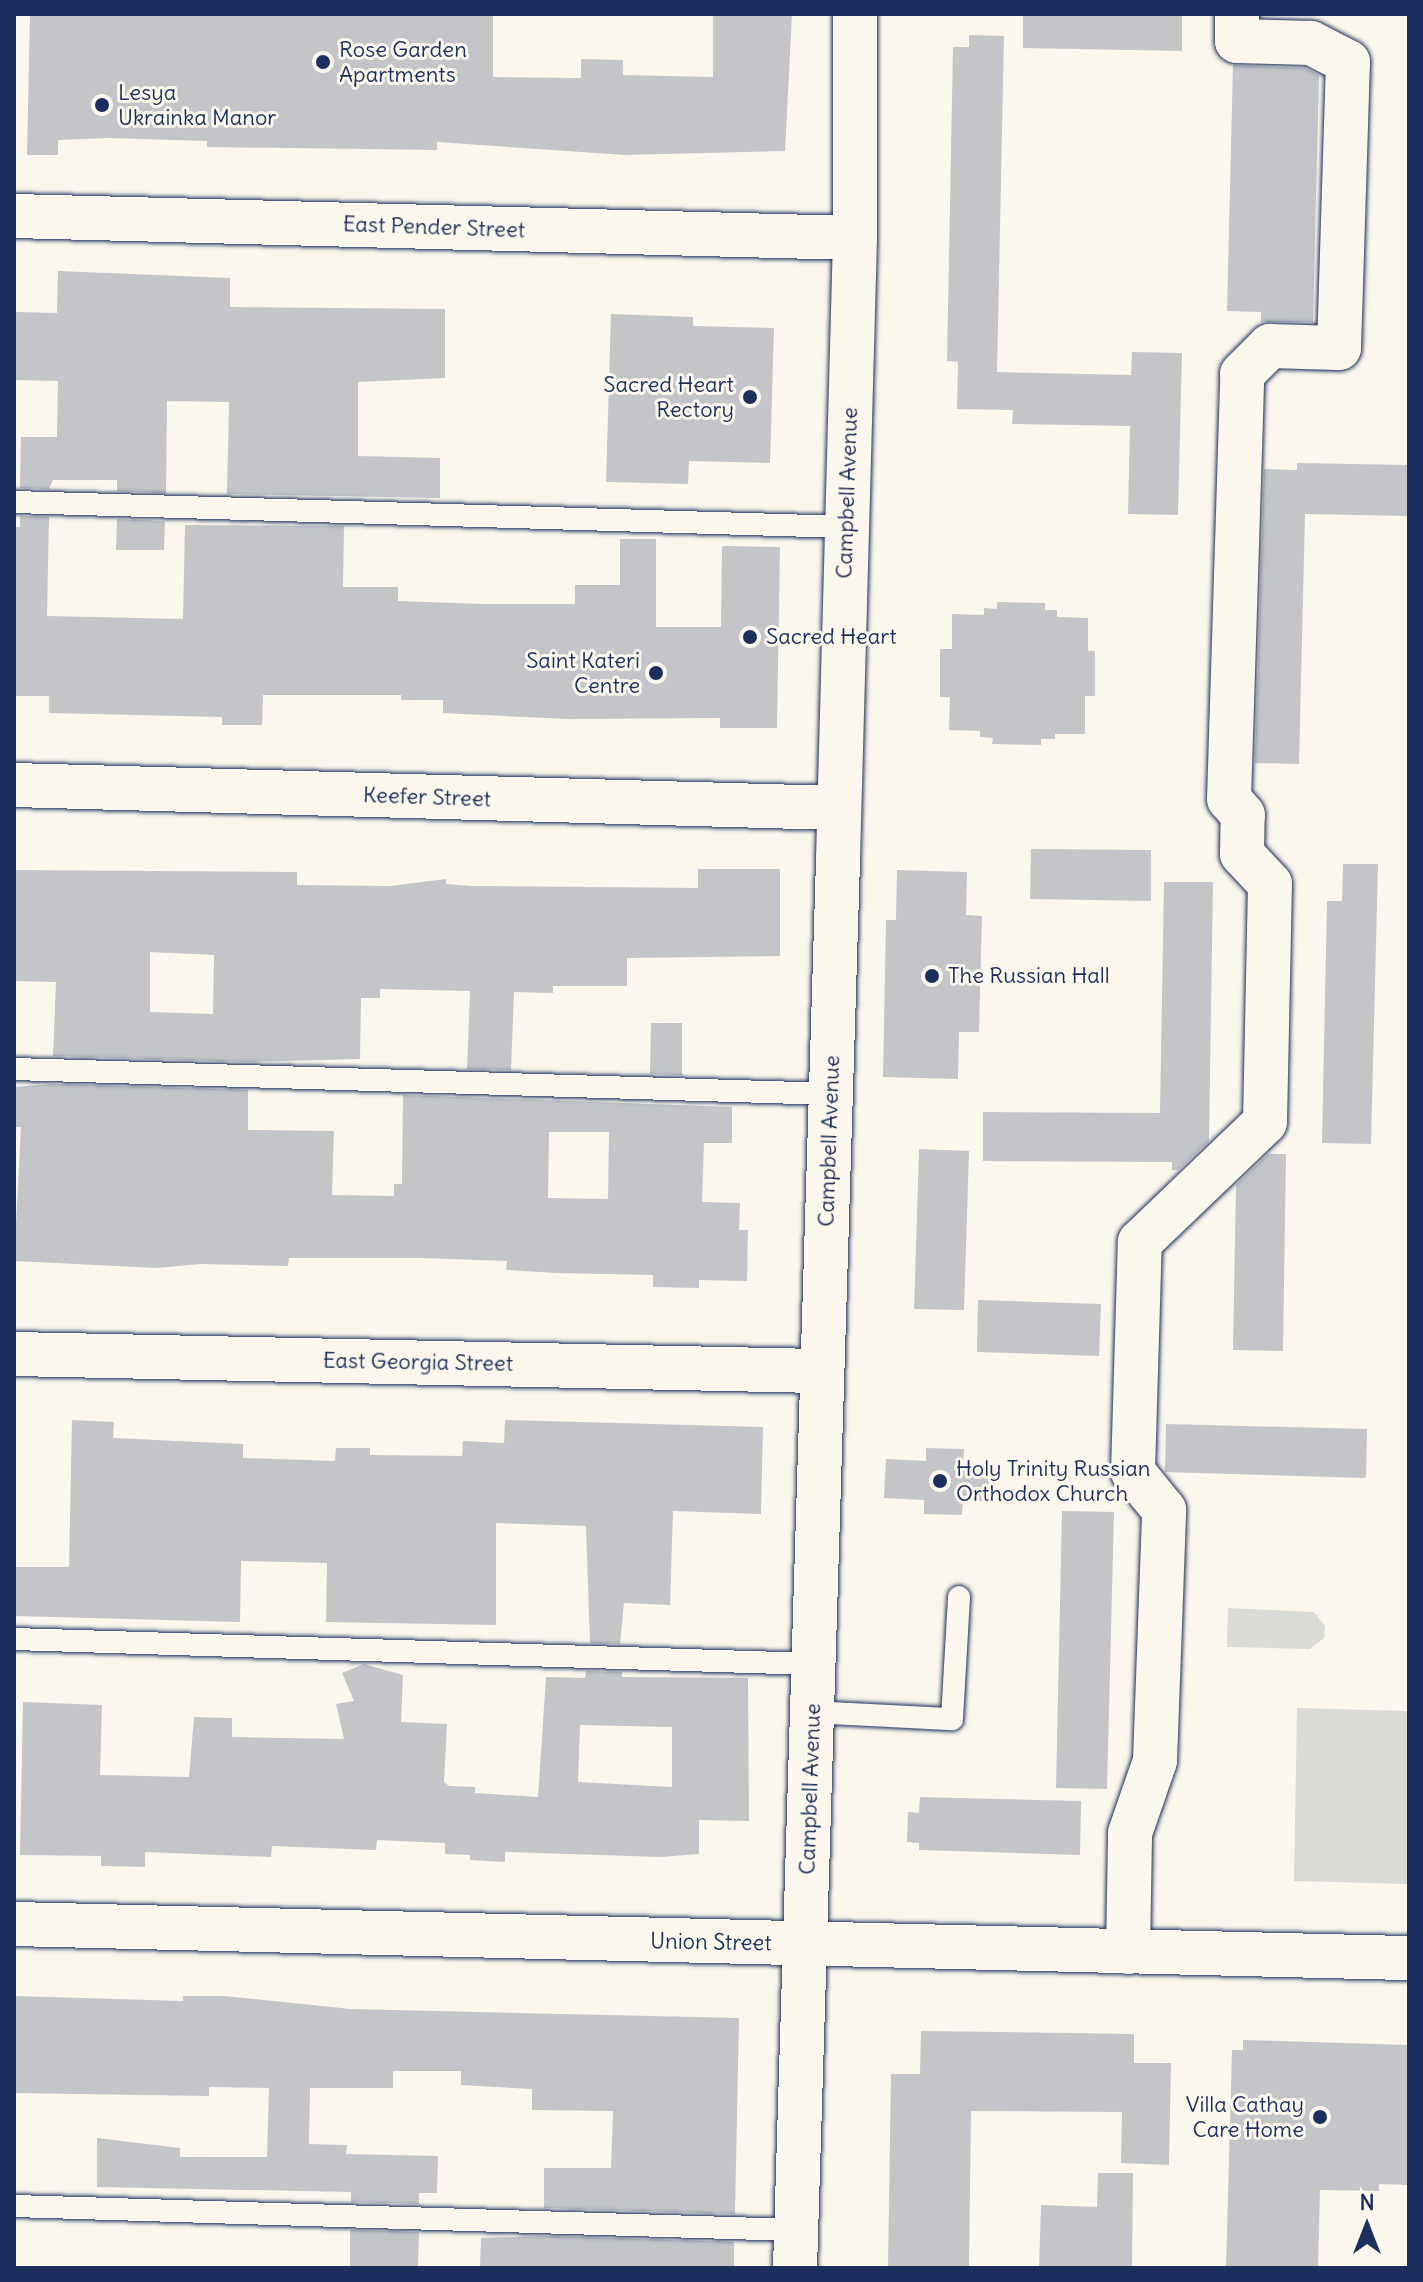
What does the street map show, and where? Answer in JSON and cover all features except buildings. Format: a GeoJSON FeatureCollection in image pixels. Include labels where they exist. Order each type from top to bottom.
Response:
{"type":"FeatureCollection","features":[{"type":"Feature","properties":{"kind":"street","name":"Campbell Avenue"},"geometry":{"type":"LineString","coordinates":[[796,2249],[855,238],[855,14]]}},
{"type":"Feature","properties":{"kind":"street"},"geometry":{"type":"LineString","coordinates":[[1128,1952],[1130,1833],[1155,1761],[1164,1510],[1133,1472],[1140,1242],[1265,1122],[1270,884],[1242,854],[1243,815],[1229,799],[1242,374],[1270,346],[1339,348],[1348,62],[1311,43],[1237,41],[1237,14]]}},
{"type":"Feature","properties":{"kind":"street","name":"East Pender Street"},"geometry":{"type":"LineString","coordinates":[[14,216],[855,238]]}},
{"type":"Feature","properties":{"kind":"street","name":"Keefer Street"},"geometry":{"type":"LineString","coordinates":[[14,785],[839,808]]}},
{"type":"Feature","properties":{"kind":"street","name":"East Georgia Street"},"geometry":{"type":"LineString","coordinates":[[14,1354],[822,1371]]}},
{"type":"Feature","properties":{"kind":"street","name":"Union Street"},"geometry":{"type":"LineString","coordinates":[[14,1924],[1409,1958]]}},
{"type":"Feature","properties":{"kind":"lane"},"geometry":{"type":"LineString","coordinates":[[14,502],[845,527]]}},
{"type":"Feature","properties":{"kind":"lane"},"geometry":{"type":"LineString","coordinates":[[14,1069],[831,1094]]}},
{"type":"Feature","properties":{"kind":"lane"},"geometry":{"type":"LineString","coordinates":[[812,1712],[952,1719],[959,1597]]}},
{"type":"Feature","properties":{"kind":"lane"},"geometry":{"type":"LineString","coordinates":[[14,1639],[814,1664]]}},
{"type":"Feature","properties":{"kind":"lane"},"geometry":{"type":"LineString","coordinates":[[14,2206],[796,2249]]}},
{"type":"Feature","properties":{"kind":"shaded area"},"geometry":{"type":"Polygon","coordinates":[[[1228,1608],[1314,1612],[1325,1626],[1324,1638],[1310,1649],[1227,1647],[1228,1608]]]}},
{"type":"Feature","properties":{"kind":"shaded area"},"geometry":{"type":"Polygon","coordinates":[[[1297,1708],[1409,1711],[1407,1884],[1294,1881],[1297,1708]]]}},
{"type":"Feature","properties":{"kind":"place","name":"Rose Garden Apartments"},"geometry":{"type":"Point","coordinates":[323,62]}},
{"type":"Feature","properties":{"kind":"place","name":"Lesya Ukrainka Manor"},"geometry":{"type":"Point","coordinates":[102,105]}},
{"type":"Feature","properties":{"kind":"place","name":"Sacred Heart Rectory"},"geometry":{"type":"Point","coordinates":[750,397]}},
{"type":"Feature","properties":{"kind":"place","name":"Sacred Heart"},"geometry":{"type":"Point","coordinates":[750,637]}},
{"type":"Feature","properties":{"kind":"place","name":"Saint Kateri Centre"},"geometry":{"type":"Point","coordinates":[656,673]}},
{"type":"Feature","properties":{"kind":"place","name":"The Russian Hall"},"geometry":{"type":"Point","coordinates":[932,976]}},
{"type":"Feature","properties":{"kind":"place","name":"Holy Trinity Russian Orthodox Church"},"geometry":{"type":"Point","coordinates":[940,1481]}},
{"type":"Feature","properties":{"kind":"place","name":"Villa Cathay Care Home"},"geometry":{"type":"Point","coordinates":[1320,2117]}}]}
